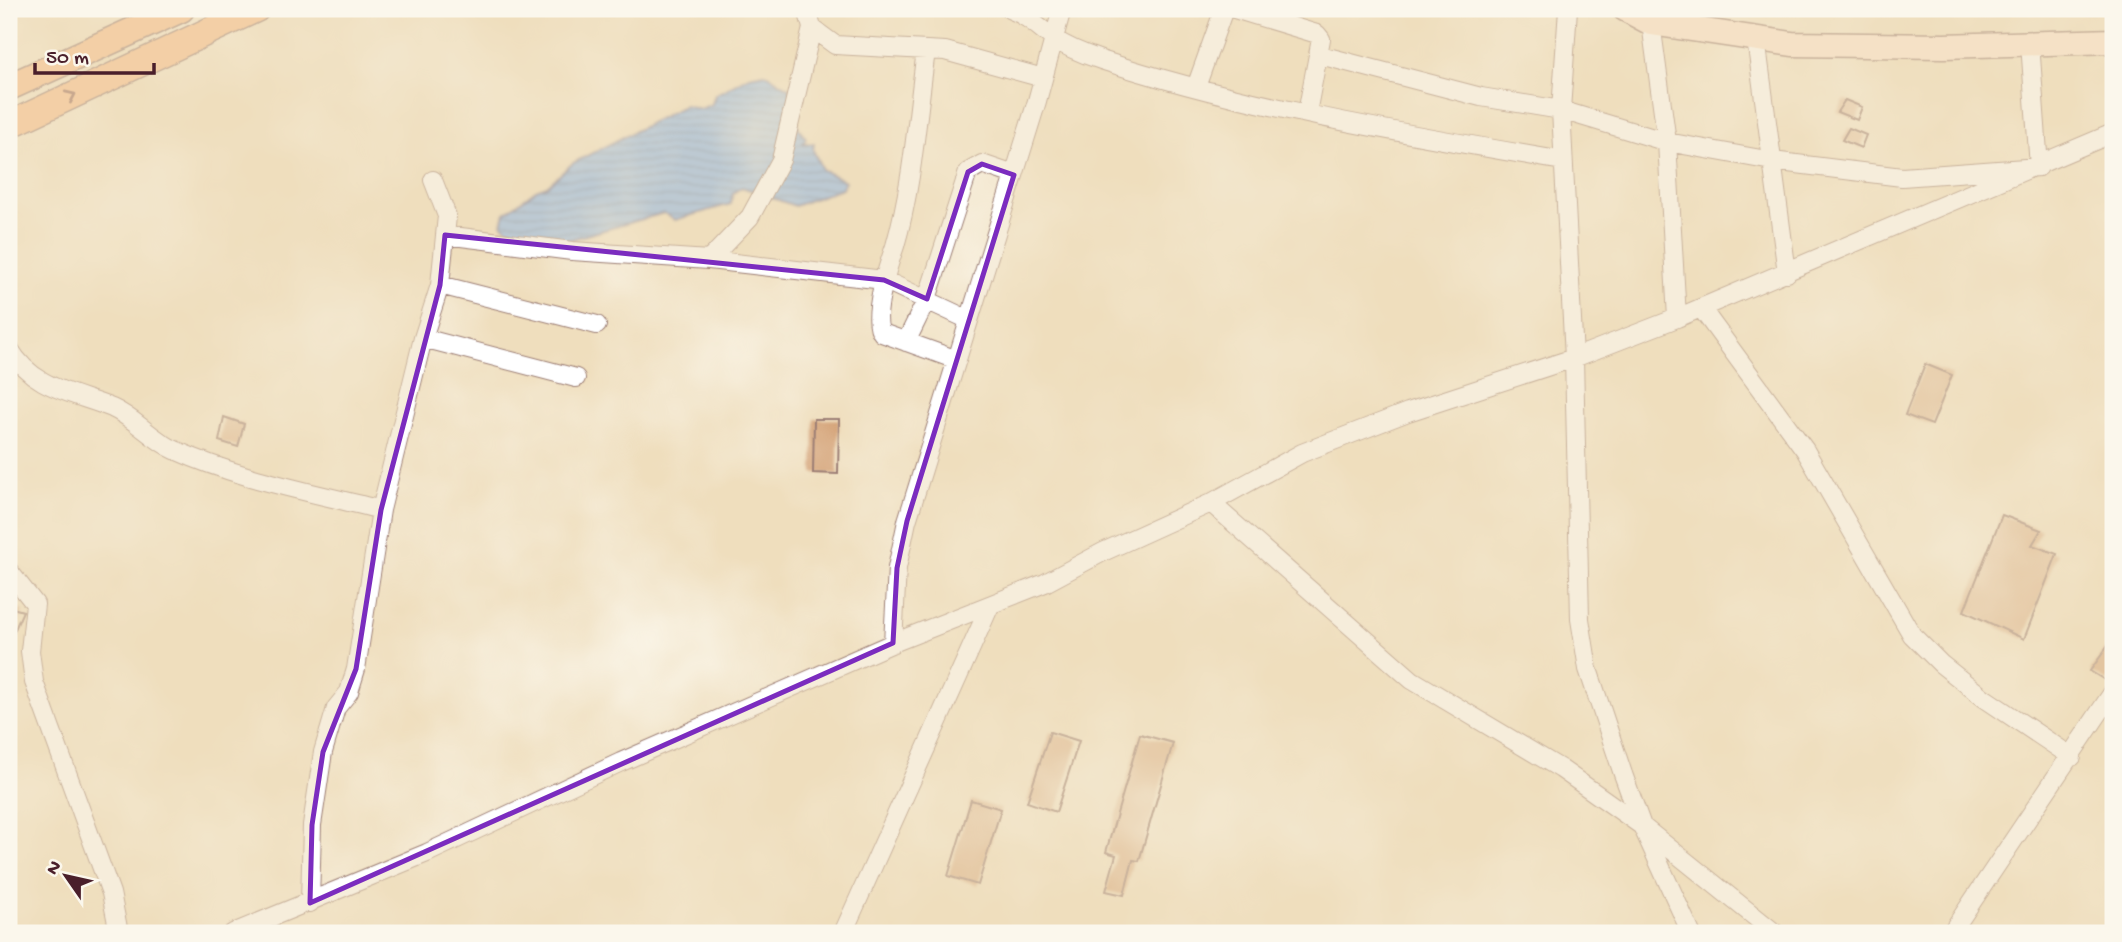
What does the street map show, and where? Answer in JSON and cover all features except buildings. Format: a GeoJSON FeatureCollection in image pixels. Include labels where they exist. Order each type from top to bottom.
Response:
{"type":"FeatureCollection","features":[{"type":"Feature","properties":{"kind":"main road"},"geometry":{"type":"LineString","coordinates":[[9,87],[181,9]]}},
{"type":"Feature","properties":{"kind":"main road"},"geometry":{"type":"LineString","coordinates":[[9,125],[256,9]]}},
{"type":"Feature","properties":{"kind":"street"},"geometry":{"type":"LineString","coordinates":[[709,260],[750,217],[782,160],[812,28],[807,9]]}},
{"type":"Feature","properties":{"kind":"street"},"geometry":{"type":"LineString","coordinates":[[1009,9],[1028,16],[1053,38],[1099,59],[1196,87],[1307,113],[1563,161]]}},
{"type":"Feature","properties":{"kind":"street"},"geometry":{"type":"LineString","coordinates":[[893,643],[897,568],[907,521],[1014,175],[1062,9]]}},
{"type":"Feature","properties":{"kind":"street"},"geometry":{"type":"LineString","coordinates":[[1196,87],[1224,9]]}},
{"type":"Feature","properties":{"kind":"street"},"geometry":{"type":"LineString","coordinates":[[1234,9],[1317,34],[1321,39],[1307,113]]}},
{"type":"Feature","properties":{"kind":"street"},"geometry":{"type":"LineString","coordinates":[[1568,9],[1561,110],[1574,358],[1580,619],[1588,669],[1642,826],[1691,933]]}},
{"type":"Feature","properties":{"kind":"street"},"geometry":{"type":"LineString","coordinates":[[1625,9],[1651,23],[1755,39],[1832,44],[2113,41]]}},
{"type":"Feature","properties":{"kind":"street"},"geometry":{"type":"LineString","coordinates":[[1651,23],[1667,142],[1677,318]]}},
{"type":"Feature","properties":{"kind":"street"},"geometry":{"type":"LineString","coordinates":[[812,28],[835,45],[945,51],[1043,78]]}},
{"type":"Feature","properties":{"kind":"street"},"geometry":{"type":"LineString","coordinates":[[1755,39],[1787,273]]}},
{"type":"Feature","properties":{"kind":"street"},"geometry":{"type":"LineString","coordinates":[[2030,43],[2039,167]]}},
{"type":"Feature","properties":{"kind":"street"},"geometry":{"type":"LineString","coordinates":[[926,51],[901,224],[884,281],[878,330],[957,360]]}},
{"type":"Feature","properties":{"kind":"street"},"geometry":{"type":"LineString","coordinates":[[1320,55],[1482,97],[1561,110],[1667,142],[1772,161],[1902,177],[2039,167]]}},
{"type":"Feature","properties":{"kind":"street"},"geometry":{"type":"LineString","coordinates":[[233,933],[310,903],[893,643],[989,608],[1211,503],[1302,453],[1408,412],[1574,358],[1677,318],[2039,167],[2113,133]]}},
{"type":"Feature","properties":{"kind":"street"},"geometry":{"type":"LineString","coordinates":[[906,342],[927,299],[968,172],[982,164],[1014,175]]}},
{"type":"Feature","properties":{"kind":"street"},"geometry":{"type":"LineString","coordinates":[[310,903],[312,825],[323,752],[336,708],[349,692],[356,669],[381,510],[423,338],[440,285],[447,216],[433,180]]}},
{"type":"Feature","properties":{"kind":"street"},"geometry":{"type":"LineString","coordinates":[[445,234],[572,251],[709,260],[884,281],[969,320]]}},
{"type":"Feature","properties":{"kind":"street"},"geometry":{"type":"LineString","coordinates":[[440,285],[597,325]]}},
{"type":"Feature","properties":{"kind":"street"},"geometry":{"type":"LineString","coordinates":[[1701,308],[1805,450],[1912,635],[1941,664],[1984,698],[2072,757]]}},
{"type":"Feature","properties":{"kind":"street"},"geometry":{"type":"LineString","coordinates":[[423,338],[576,378]]}},
{"type":"Feature","properties":{"kind":"street"},"geometry":{"type":"LineString","coordinates":[[9,348],[17,362],[38,380],[65,394],[114,409],[172,449],[220,468],[381,510]]}},
{"type":"Feature","properties":{"kind":"street"},"geometry":{"type":"LineString","coordinates":[[1211,503],[1412,680],[1561,769],[1642,826],[1775,933]]}},
{"type":"Feature","properties":{"kind":"street"},"geometry":{"type":"LineString","coordinates":[[9,571],[35,604],[30,651],[34,682],[111,893],[119,933]]}},
{"type":"Feature","properties":{"kind":"street"},"geometry":{"type":"LineString","coordinates":[[843,933],[989,608]]}},
{"type":"Feature","properties":{"kind":"street"},"geometry":{"type":"LineString","coordinates":[[1951,933],[2072,757],[2113,692]]}},
{"type":"Feature","properties":{"kind":"highlighted area"},"geometry":{"type":"Polygon","coordinates":[[[982,164],[1014,175],[907,521],[897,568],[893,643],[310,903],[312,825],[323,752],[356,669],[381,510],[440,285],[445,235],[884,280],[927,299],[968,172],[982,164]]]}},
{"type":"Feature","properties":{"kind":"water"},"geometry":{"type":"Polygon","coordinates":[[[765,73],[789,88],[798,127],[806,138],[803,143],[814,144],[813,150],[822,170],[845,181],[842,188],[795,206],[742,187],[733,193],[731,204],[675,220],[664,213],[565,241],[522,240],[502,224],[505,213],[536,190],[547,186],[573,163],[685,105],[700,109],[712,104],[715,95],[749,76],[765,73]]]}}]}
